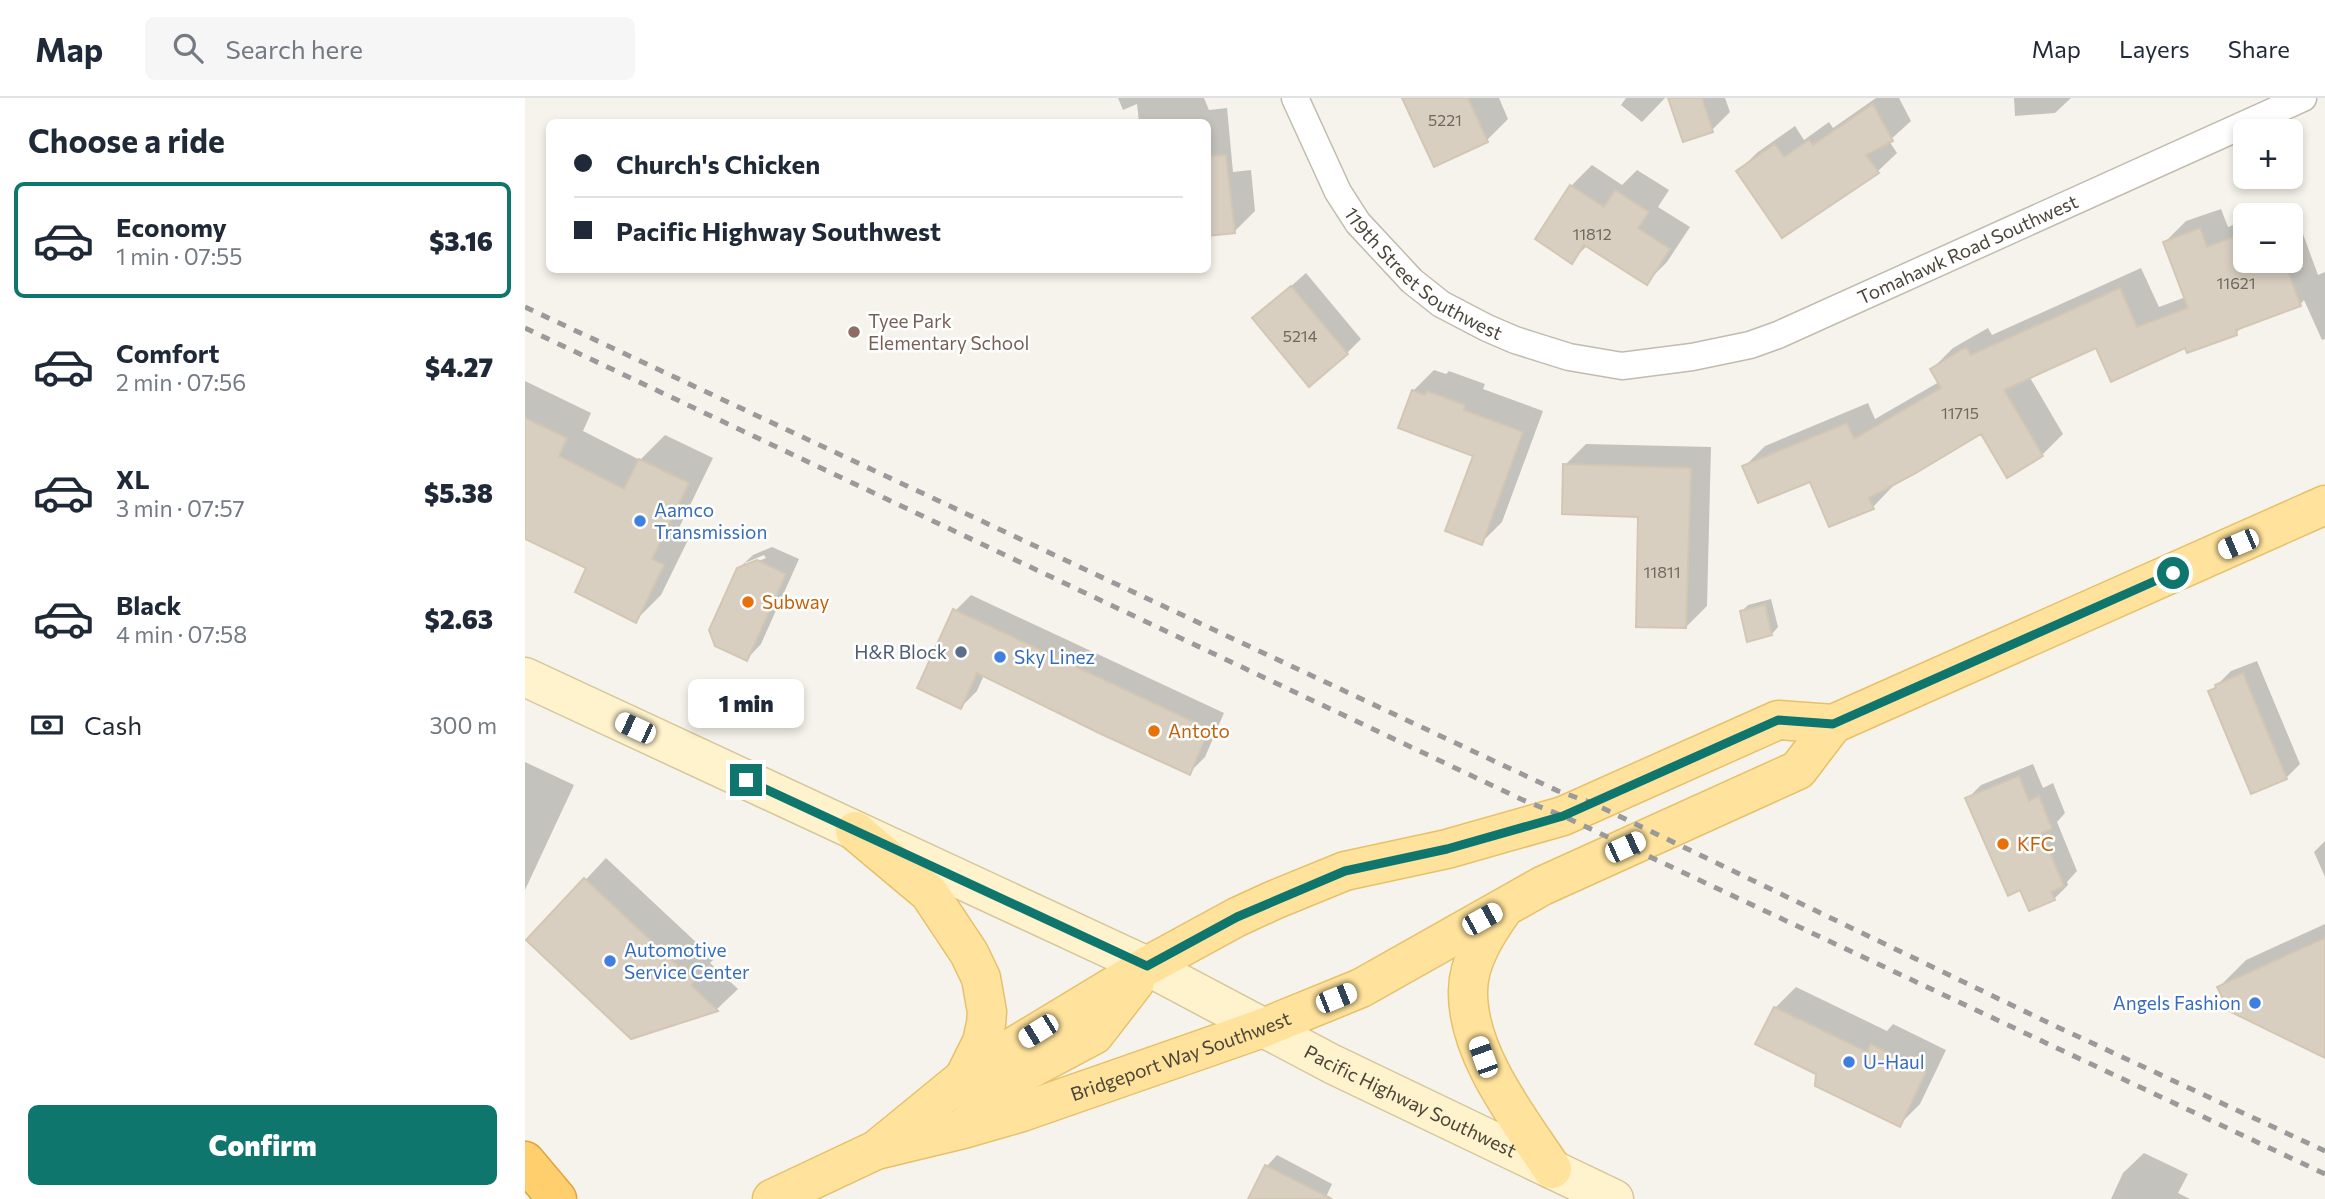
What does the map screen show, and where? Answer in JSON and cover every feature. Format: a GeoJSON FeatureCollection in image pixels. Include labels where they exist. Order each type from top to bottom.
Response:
{"type":"FeatureCollection","features":[{"type":"Feature","properties":{"kind":"highway"},"geometry":{"type":"LineString","coordinates":[[525,1161],[557,1199]]}},
{"type":"Feature","properties":{"kind":"main road","name":"Bridgeport Way Southwest"},"geometry":{"type":"LineString","coordinates":[[876,1150],[964,1078],[1147,966],[1237,917],[1345,871],[1447,849],[1563,816],[1778,720],[1833,724],[2325,505]]}},
{"type":"Feature","properties":{"kind":"main road","name":"Bridgeport Way Southwest"},"geometry":{"type":"LineString","coordinates":[[772,1199],[876,1150],[1022,1112],[1263,1028],[1361,988],[1553,880],[1798,770],[1833,724]]}},
{"type":"Feature","properties":{"kind":"main road"},"geometry":{"type":"LineString","coordinates":[[855,831],[929,893],[969,953],[981,978],[987,1012],[986,1024],[982,1042],[964,1078]]}},
{"type":"Feature","properties":{"kind":"main road"},"geometry":{"type":"LineString","coordinates":[[1505,906],[1491,926],[1474,960],[1468,989],[1473,1028],[1483,1057],[1511,1108],[1552,1169]]}},
{"type":"Feature","properties":{"kind":"main road"},"geometry":{"type":"LineString","coordinates":[[963,1129],[1013,1078],[1094,1035],[1147,966]]}},
{"type":"Feature","properties":{"kind":"street","name":"119th Street Southwest"},"geometry":{"type":"LineString","coordinates":[[1295,98],[1338,192],[1357,223],[1412,281],[1441,304],[1515,340],[1569,357],[1622,366]]}},
{"type":"Feature","properties":{"kind":"street","name":"Tomahawk Road Southwest"},"geometry":{"type":"LineString","coordinates":[[1622,366],[1692,357],[1750,345],[1778,335],[2304,98]]}},
{"type":"Feature","properties":{"kind":"street","name":"Pacific Highway Southwest"},"geometry":{"type":"LineString","coordinates":[[525,677],[1147,966],[1344,1070],[1614,1199]]}},
{"type":"Feature","properties":{"kind":"building"},"geometry":{"type":"Polygon","coordinates":[[[1402,98],[1468,98],[1488,142],[1434,167],[1402,98]]]}},
{"type":"Feature","properties":{"kind":"building"},"geometry":{"type":"Polygon","coordinates":[[[1668,98],[1702,98],[1713,132],[1683,142],[1668,98]]]}},
{"type":"Feature","properties":{"kind":"building"},"geometry":{"type":"Polygon","coordinates":[[[1873,104],[1893,141],[1866,155],[1879,173],[1782,238],[1736,171],[1775,144],[1784,157],[1809,140],[1813,145],[1873,104]]]}},
{"type":"Feature","properties":{"kind":"building"},"geometry":{"type":"Polygon","coordinates":[[[1226,155],[1235,233],[1211,236],[1211,156],[1226,155]]]}},
{"type":"Feature","properties":{"kind":"building"},"geometry":{"type":"Polygon","coordinates":[[[1570,185],[1604,207],[1615,190],[1649,212],[1638,228],[1670,249],[1647,285],[1584,245],[1572,264],[1535,239],[1570,185]]]}},
{"type":"Feature","properties":{"kind":"building"},"geometry":{"type":"Polygon","coordinates":[[[2200,228],[2207,247],[2233,237],[2233,273],[2289,273],[2301,306],[2236,330],[2237,335],[2187,353],[2185,348],[2111,382],[2096,348],[2004,390],[2043,456],[2007,478],[1981,434],[1869,498],[1874,509],[1829,527],[1810,482],[1758,503],[1742,466],[1847,423],[1854,439],[1941,388],[1930,369],[1966,347],[1971,355],[2120,288],[2137,327],[2188,308],[2163,242],[2200,228]]]}},
{"type":"Feature","properties":{"kind":"building"},"geometry":{"type":"Polygon","coordinates":[[[1291,286],[1348,354],[1309,387],[1252,318],[1291,286]]]}},
{"type":"Feature","properties":{"kind":"building"},"geometry":{"type":"Polygon","coordinates":[[[1412,390],[1425,395],[1427,391],[1465,405],[1464,410],[1523,432],[1482,545],[1445,531],[1473,456],[1398,428],[1412,390]]]}},
{"type":"Feature","properties":{"kind":"building"},"geometry":{"type":"Polygon","coordinates":[[[525,418],[567,438],[559,456],[624,489],[639,459],[689,483],[652,559],[664,565],[636,623],[575,592],[586,568],[525,539],[525,418]]]}},
{"type":"Feature","properties":{"kind":"building"},"geometry":{"type":"Polygon","coordinates":[[[1563,464],[1691,468],[1686,628],[1636,627],[1638,517],[1562,514],[1563,464]]]}},
{"type":"Feature","properties":{"kind":"building","name":"Subway"},"geometry":{"type":"Polygon","coordinates":[[[757,560],[786,574],[747,661],[715,646],[709,630],[737,568],[757,560]]]}},
{"type":"Feature","properties":{"kind":"building"},"geometry":{"type":"Polygon","coordinates":[[[1765,605],[1772,635],[1747,642],[1740,611],[1765,605]]]}},
{"type":"Feature","properties":{"kind":"building"},"geometry":{"type":"Polygon","coordinates":[[[953,609],[1209,729],[1190,775],[977,673],[961,709],[917,688],[953,609]]]}},
{"type":"Feature","properties":{"kind":"building"},"geometry":{"type":"Polygon","coordinates":[[[2243,673],[2287,779],[2251,794],[2208,691],[2216,688],[2215,685],[2243,673]]]}},
{"type":"Feature","properties":{"kind":"building"},"geometry":{"type":"Polygon","coordinates":[[[2019,776],[2029,801],[2039,796],[2052,829],[2042,833],[2064,886],[2051,892],[2055,900],[2029,911],[2020,890],[2008,896],[1965,798],[2019,776]]]}},
{"type":"Feature","properties":{"kind":"building","name":"Automotive Service Center"},"geometry":{"type":"Polygon","coordinates":[[[584,878],[694,981],[691,985],[718,1011],[631,1039],[526,940],[584,878]]]}},
{"type":"Feature","properties":{"kind":"building"},"geometry":{"type":"Polygon","coordinates":[[[2325,938],[2325,1058],[2229,1011],[2217,987],[2325,938]]]}},
{"type":"Feature","properties":{"kind":"building","name":"U-Haul"},"geometry":{"type":"Polygon","coordinates":[[[1774,1007],[1867,1052],[1871,1044],[1926,1072],[1900,1127],[1815,1086],[1816,1074],[1755,1044],[1774,1007]]]}},
{"type":"Feature","properties":{"kind":"building"},"geometry":{"type":"Polygon","coordinates":[[[1265,1165],[1332,1199],[1248,1199],[1265,1165]]]}},
{"type":"Feature","properties":{"kind":"railway"},"geometry":{"type":"LineString","coordinates":[[525,307],[1558,791],[1592,803],[2051,1024],[2325,1151]]}},
{"type":"Feature","properties":{"kind":"railway"},"geometry":{"type":"LineString","coordinates":[[525,328],[1523,800],[1563,816],[2325,1174]]}},
{"type":"Feature","properties":{"kind":"place","name":"Tyee Park Elementary School"},"geometry":{"type":"Point","coordinates":[854,332]}},
{"type":"Feature","properties":{"kind":"place","name":"Aamco Transmission"},"geometry":{"type":"Point","coordinates":[640,521]}},
{"type":"Feature","properties":{"kind":"place","name":"Subway"},"geometry":{"type":"Point","coordinates":[748,602]}},
{"type":"Feature","properties":{"kind":"place","name":"H&R Block"},"geometry":{"type":"Point","coordinates":[961,652]}},
{"type":"Feature","properties":{"kind":"place","name":"Sky Linez"},"geometry":{"type":"Point","coordinates":[1000,657]}},
{"type":"Feature","properties":{"kind":"place","name":"Antoto"},"geometry":{"type":"Point","coordinates":[1154,731]}},
{"type":"Feature","properties":{"kind":"place","name":"KFC"},"geometry":{"type":"Point","coordinates":[2003,844]}},
{"type":"Feature","properties":{"kind":"place","name":"Automotive Service Center"},"geometry":{"type":"Point","coordinates":[610,961]}},
{"type":"Feature","properties":{"kind":"place","name":"Angels Fashion"},"geometry":{"type":"Point","coordinates":[2255,1003]}},
{"type":"Feature","properties":{"kind":"place","name":"U-Haul"},"geometry":{"type":"Point","coordinates":[1849,1062]}},
{"type":"Feature","properties":{"kind":"route"},"geometry":{"type":"LineString","coordinates":[[746,780],[1147,966],[1237,917],[1345,871],[1447,849],[1563,816],[1778,720],[1833,724],[2173,573]]}}]}
